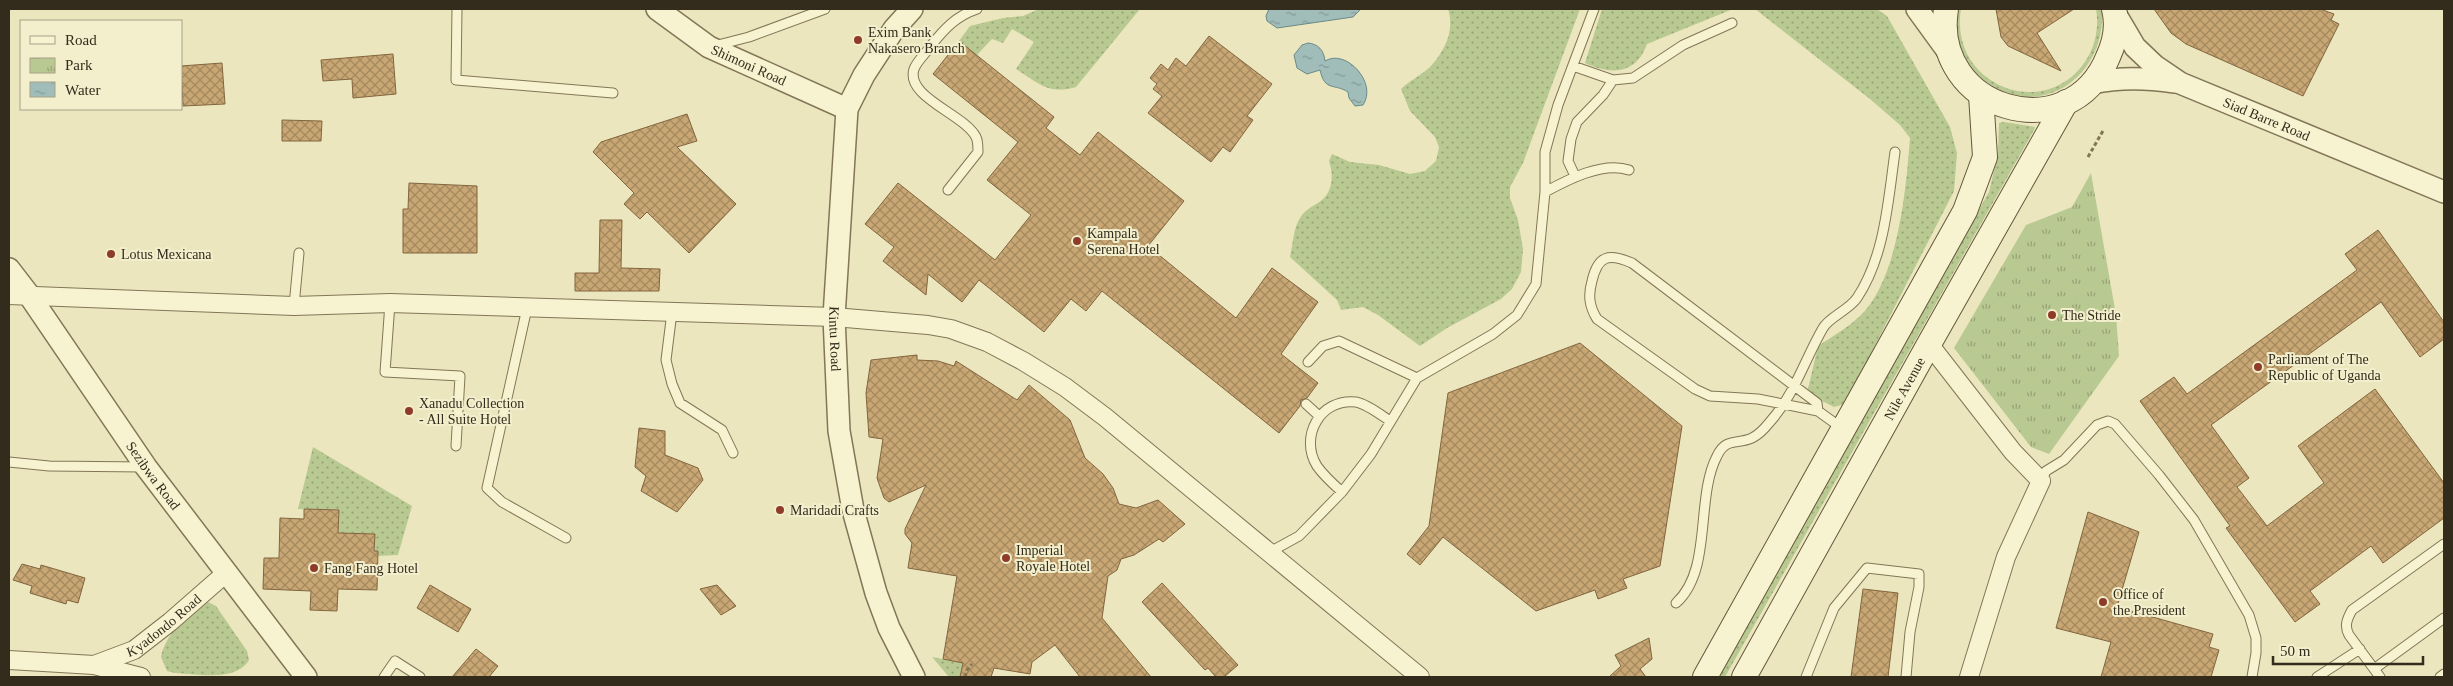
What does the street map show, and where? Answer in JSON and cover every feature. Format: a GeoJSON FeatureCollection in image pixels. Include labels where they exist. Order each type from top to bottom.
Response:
{"type":"FeatureCollection","features":[{"type":"Feature","properties":{"kind":"main road"},"geometry":{"type":"LineString","coordinates":[[1946,9],[1945,37],[1949,53],[1956,69],[1968,83],[1981,95],[1998,104],[2016,109],[2035,110],[2066,102],[2092,83],[2105,65],[2112,49],[2115,31],[2114,11]]}},
{"type":"Feature","properties":{"kind":"main road"},"geometry":{"type":"LineString","coordinates":[[1705,677],[1951,237],[1973,193],[1985,157],[1981,95]]}},
{"type":"Feature","properties":{"kind":"main road","name":"Nile Avenue"},"geometry":{"type":"LineString","coordinates":[[1744,677],[2066,102]]}},
{"type":"Feature","properties":{"kind":"street","name":"Shimoni Road"},"geometry":{"type":"LineString","coordinates":[[657,9],[709,47],[847,109]]}},
{"type":"Feature","properties":{"kind":"street","name":"Kintu Road"},"geometry":{"type":"LineString","coordinates":[[912,9],[894,29],[864,75],[847,109],[834,317],[839,431],[853,510],[879,602],[889,628],[914,677]]}},
{"type":"Feature","properties":{"kind":"street"},"geometry":{"type":"LineString","coordinates":[[1917,9],[1949,53]]}},
{"type":"Feature","properties":{"kind":"street","name":"Siad Barre Road"},"geometry":{"type":"LineString","coordinates":[[2114,11],[2135,46],[2155,66],[2180,83],[2444,192]]}},
{"type":"Feature","properties":{"kind":"street"},"geometry":{"type":"LineString","coordinates":[[2092,83],[2127,78],[2180,83]]}},
{"type":"Feature","properties":{"kind":"street","name":"Sezibwa Road"},"geometry":{"type":"LineString","coordinates":[[9,269],[19,295],[146,467],[306,677]]}},
{"type":"Feature","properties":{"kind":"street"},"geometry":{"type":"LineString","coordinates":[[19,295],[294,306],[390,304],[834,317],[928,325],[951,329],[987,342],[1023,361],[1064,387],[1105,417],[1197,496],[1270,552],[1420,677]]}},
{"type":"Feature","properties":{"kind":"street"},"geometry":{"type":"LineString","coordinates":[[1929,344],[2013,452],[2041,481],[2006,557],[1969,677]]}},
{"type":"Feature","properties":{"kind":"street","name":"Kyadondo Road"},"geometry":{"type":"LineString","coordinates":[[94,665],[134,650],[226,573]]}},
{"type":"Feature","properties":{"kind":"street","name":"Kyadondo Road"},"geometry":{"type":"LineString","coordinates":[[9,660],[94,665],[141,677]]}},
{"type":"Feature","properties":{"kind":"lane"},"geometry":{"type":"LineString","coordinates":[[457,9],[456,80],[613,93]]}},
{"type":"Feature","properties":{"kind":"lane"},"geometry":{"type":"LineString","coordinates":[[709,47],[749,37],[825,9]]}},
{"type":"Feature","properties":{"kind":"lane"},"geometry":{"type":"LineString","coordinates":[[948,190],[978,152],[977,138],[968,126],[917,89],[913,78],[914,68],[947,26],[961,14],[977,9]]}},
{"type":"Feature","properties":{"kind":"lane"},"geometry":{"type":"LineString","coordinates":[[1270,552],[1298,536],[1342,492],[1371,454],[1417,378],[1493,334],[1517,315],[1536,284],[1544,192],[1545,152],[1594,9]]}},
{"type":"Feature","properties":{"kind":"lane"},"geometry":{"type":"LineString","coordinates":[[1573,66],[1613,80],[1633,78],[1683,45],[1732,23]]}},
{"type":"Feature","properties":{"kind":"lane"},"geometry":{"type":"LineString","coordinates":[[1575,176],[1568,161],[1571,139],[1577,122],[1603,95],[1613,80]]}},
{"type":"Feature","properties":{"kind":"lane"},"geometry":{"type":"LineString","coordinates":[[1676,602],[1682,597],[1694,577],[1708,487],[1717,456],[1726,443],[1751,438],[1763,429],[1796,386],[1824,326],[1855,300],[1867,282],[1876,259],[1895,152]]}},
{"type":"Feature","properties":{"kind":"lane"},"geometry":{"type":"LineString","coordinates":[[1544,192],[1575,176],[1615,168],[1628,170]]}},
{"type":"Feature","properties":{"kind":"lane"},"geometry":{"type":"LineString","coordinates":[[294,306],[299,253]]}},
{"type":"Feature","properties":{"kind":"lane"},"geometry":{"type":"LineString","coordinates":[[1818,411],[1817,403],[1796,386],[1632,263],[1621,258],[1609,257],[1602,259],[1595,267],[1589,294],[1592,311],[1597,319],[1695,389],[1710,396],[1741,397],[1784,403],[1818,411],[1843,430]]}},
{"type":"Feature","properties":{"kind":"lane"},"geometry":{"type":"LineString","coordinates":[[390,304],[385,372],[460,376],[456,446]]}},
{"type":"Feature","properties":{"kind":"lane"},"geometry":{"type":"LineString","coordinates":[[527,308],[487,488],[502,502],[566,538]]}},
{"type":"Feature","properties":{"kind":"lane"},"geometry":{"type":"LineString","coordinates":[[672,312],[666,360],[672,384],[680,402],[722,430],[733,453]]}},
{"type":"Feature","properties":{"kind":"lane"},"geometry":{"type":"LineString","coordinates":[[1308,362],[1323,346],[1339,341],[1417,378]]}},
{"type":"Feature","properties":{"kind":"lane"},"geometry":{"type":"LineString","coordinates":[[1342,492],[1316,465],[1312,450],[1311,432],[1318,415],[1334,406],[1356,402],[1390,421]]}},
{"type":"Feature","properties":{"kind":"lane"},"geometry":{"type":"LineString","coordinates":[[1306,404],[1318,415]]}},
{"type":"Feature","properties":{"kind":"lane"},"geometry":{"type":"LineString","coordinates":[[2041,481],[2046,471],[2064,460],[2097,425],[2112,421],[2125,434],[2194,520],[2249,615],[2256,638],[2256,654],[2252,677]]}},
{"type":"Feature","properties":{"kind":"lane"},"geometry":{"type":"LineString","coordinates":[[9,462],[49,466],[146,467]]}},
{"type":"Feature","properties":{"kind":"lane"},"geometry":{"type":"LineString","coordinates":[[2380,677],[2346,629],[2352,610],[2443,547]]}},
{"type":"Feature","properties":{"kind":"lane"},"geometry":{"type":"LineString","coordinates":[[1806,677],[1834,608],[1867,568],[1919,574],[1919,588],[1910,632],[1906,677]]}},
{"type":"Feature","properties":{"kind":"lane"},"geometry":{"type":"LineString","coordinates":[[2374,669],[2444,618]]}},
{"type":"Feature","properties":{"kind":"lane"},"geometry":{"type":"LineString","coordinates":[[2317,677],[2360,649]]}},
{"type":"Feature","properties":{"kind":"lane"},"geometry":{"type":"LineString","coordinates":[[384,677],[395,661],[420,677]]}},
{"type":"Feature","properties":{"kind":"lane"},"geometry":{"type":"LineString","coordinates":[[2440,677],[2444,674]]}},
{"type":"Feature","properties":{"kind":"path"},"geometry":{"type":"LineString","coordinates":[[2088,157],[2104,129]]}},
{"type":"Feature","properties":{"kind":"path"},"geometry":{"type":"LineString","coordinates":[[965,677],[967,670],[972,664]]}},
{"type":"Feature","properties":{"kind":"green space"},"geometry":{"type":"Polygon","coordinates":[[[1039,9],[1140,9],[1076,87],[1066,89],[1051,89],[1037,83],[1016,69],[1034,42],[1012,29],[1003,43],[992,39],[977,55],[959,41],[970,26],[1003,18],[1023,16],[1039,9]]]}},
{"type":"Feature","properties":{"kind":"green space"},"geometry":{"type":"Polygon","coordinates":[[[1448,9],[1580,9],[1523,163],[1510,187],[1510,198],[1518,220],[1523,249],[1521,272],[1512,289],[1501,299],[1447,328],[1420,346],[1378,315],[1363,307],[1341,310],[1337,300],[1290,257],[1300,218],[1327,195],[1332,179],[1329,161],[1332,154],[1350,162],[1379,165],[1410,174],[1425,171],[1436,161],[1439,147],[1435,137],[1410,111],[1401,89],[1427,70],[1440,54],[1449,32],[1450,17],[1448,9]]]}},
{"type":"Feature","properties":{"kind":"green space"},"geometry":{"type":"Polygon","coordinates":[[[1602,9],[1733,9],[1647,44],[1636,62],[1622,70],[1613,70],[1585,63],[1602,9]]]}},
{"type":"Feature","properties":{"kind":"green space"},"geometry":{"type":"Polygon","coordinates":[[[1755,9],[1877,9],[1887,16],[1950,127],[1957,153],[1954,191],[1845,404],[1834,407],[1816,398],[1808,389],[1818,346],[1848,326],[1864,312],[1876,295],[1885,275],[1899,229],[1910,138],[1900,125],[1870,99],[1755,9]]]}},
{"type":"Feature","properties":{"kind":"green space"},"geometry":{"type":"Polygon","coordinates":[[[1956,9],[1961,9],[1961,36],[1970,59],[1985,76],[2005,87],[2027,92],[2049,89],[2071,78],[2088,57],[2093,46],[2096,34],[2096,9],[2101,9],[2102,11],[2100,36],[2092,58],[2079,75],[2062,88],[2042,96],[2021,96],[1999,90],[1978,75],[1965,61],[1957,41],[1956,9]]]}},
{"type":"Feature","properties":{"kind":"green space"},"geometry":{"type":"Polygon","coordinates":[[[2004,122],[2035,127],[1725,677],[1716,677],[1989,192],[1998,154],[1999,123],[2004,122]]]}},
{"type":"Feature","properties":{"kind":"green space"},"geometry":{"type":"Polygon","coordinates":[[[2091,173],[2116,315],[2119,356],[2049,454],[2031,447],[1954,348],[2026,225],[2072,207],[2091,173]]]}},
{"type":"Feature","properties":{"kind":"green space"},"geometry":{"type":"Polygon","coordinates":[[[313,447],[412,506],[398,555],[378,556],[378,551],[374,551],[375,534],[338,533],[339,510],[298,509],[313,447]]]}},
{"type":"Feature","properties":{"kind":"green space"},"geometry":{"type":"Polygon","coordinates":[[[208,602],[216,606],[247,651],[249,660],[243,667],[226,674],[205,675],[167,671],[161,657],[167,641],[178,624],[193,610],[208,602]]]}},
{"type":"Feature","properties":{"kind":"green space"},"geometry":{"type":"Polygon","coordinates":[[[932,657],[963,663],[960,677],[949,677],[932,657]]]}},
{"type":"Feature","properties":{"kind":"water"},"geometry":{"type":"Polygon","coordinates":[[[1269,9],[1361,9],[1353,17],[1277,28],[1267,21],[1266,16],[1269,9]]]}},
{"type":"Feature","properties":{"kind":"water"},"geometry":{"type":"Polygon","coordinates":[[[1308,43],[1320,48],[1325,61],[1333,58],[1342,59],[1358,70],[1366,87],[1367,96],[1363,105],[1355,106],[1349,98],[1348,92],[1327,84],[1320,70],[1307,74],[1297,68],[1294,55],[1302,45],[1308,43]]]}},
{"type":"Feature","properties":{"kind":"building"},"geometry":{"type":"Polygon","coordinates":[[[1996,9],[2074,9],[2037,33],[2061,71],[2008,46],[2001,37],[1996,9]]]}},
{"type":"Feature","properties":{"kind":"building"},"geometry":{"type":"Polygon","coordinates":[[[2154,9],[2320,9],[2334,14],[2331,20],[2339,24],[2303,96],[2186,44],[2171,33],[2154,9]]]}},
{"type":"Feature","properties":{"kind":"building"},"geometry":{"type":"Polygon","coordinates":[[[1209,36],[1272,84],[1247,116],[1253,120],[1230,152],[1223,147],[1211,162],[1148,113],[1162,96],[1153,89],[1157,84],[1150,78],[1161,64],[1168,70],[1176,58],[1186,66],[1209,36]]]}},
{"type":"Feature","properties":{"kind":"building"},"geometry":{"type":"Polygon","coordinates":[[[959,41],[1054,117],[1046,128],[1080,155],[1098,132],[1184,201],[1148,246],[1236,318],[1272,268],[1318,302],[1281,354],[1318,383],[1307,398],[1301,400],[1300,406],[1279,433],[1102,291],[1086,311],[1071,299],[1044,332],[979,280],[962,302],[928,274],[926,295],[883,261],[894,247],[865,224],[898,183],[995,260],[1031,215],[987,180],[1018,142],[933,74],[959,41]]]}},
{"type":"Feature","properties":{"kind":"building"},"geometry":{"type":"Polygon","coordinates":[[[393,54],[396,94],[353,98],[352,79],[323,81],[321,60],[393,54]]]}},
{"type":"Feature","properties":{"kind":"building"},"geometry":{"type":"Polygon","coordinates":[[[222,63],[225,104],[183,106],[182,66],[222,63]]]}},
{"type":"Feature","properties":{"kind":"building"},"geometry":{"type":"Polygon","coordinates":[[[687,114],[697,141],[677,147],[736,204],[689,253],[647,212],[640,219],[624,204],[634,193],[593,152],[601,142],[687,114]]]}},
{"type":"Feature","properties":{"kind":"building"},"geometry":{"type":"Polygon","coordinates":[[[282,120],[322,121],[321,141],[282,141],[282,120]]]}},
{"type":"Feature","properties":{"kind":"building"},"geometry":{"type":"Polygon","coordinates":[[[409,183],[477,186],[477,253],[403,253],[403,209],[408,209],[409,183]]]}},
{"type":"Feature","properties":{"kind":"building"},"geometry":{"type":"Polygon","coordinates":[[[600,220],[622,220],[621,268],[660,269],[659,291],[575,291],[575,273],[599,273],[600,220]]]}},
{"type":"Feature","properties":{"kind":"building"},"geometry":{"type":"Polygon","coordinates":[[[2378,230],[2444,322],[2444,339],[2420,357],[2381,302],[2211,425],[2249,478],[2237,487],[2267,526],[2324,483],[2298,446],[2375,389],[2444,483],[2444,518],[2383,563],[2371,546],[2310,591],[2320,604],[2295,622],[2226,528],[2230,526],[2140,401],[2174,377],[2187,394],[2357,270],[2345,254],[2378,230]]]}},
{"type":"Feature","properties":{"kind":"building"},"geometry":{"type":"Polygon","coordinates":[[[1580,343],[1682,426],[1660,566],[1623,579],[1627,588],[1598,599],[1595,590],[1536,611],[1443,537],[1420,565],[1407,554],[1429,526],[1448,393],[1580,343]]]}},
{"type":"Feature","properties":{"kind":"building"},"geometry":{"type":"Polygon","coordinates":[[[917,355],[917,360],[938,361],[954,366],[956,361],[1017,400],[1029,385],[1070,420],[1085,458],[1103,474],[1113,488],[1119,504],[1136,508],[1158,500],[1185,524],[1163,542],[1159,539],[1134,555],[1121,559],[1117,570],[1108,576],[1102,618],[1151,677],[1080,677],[1055,645],[1032,662],[1030,674],[994,668],[991,677],[960,677],[963,663],[943,659],[957,576],[908,568],[912,543],[905,534],[905,529],[926,485],[889,502],[884,498],[877,478],[883,439],[869,437],[866,393],[871,360],[917,355]]]}},
{"type":"Feature","properties":{"kind":"building"},"geometry":{"type":"Polygon","coordinates":[[[639,428],[665,431],[665,455],[698,468],[703,480],[677,512],[641,491],[646,476],[635,467],[639,428]]]}},
{"type":"Feature","properties":{"kind":"building"},"geometry":{"type":"Polygon","coordinates":[[[304,509],[339,510],[338,533],[375,534],[374,551],[378,551],[377,590],[338,589],[337,611],[310,610],[311,591],[263,589],[264,558],[279,558],[280,518],[304,519],[304,509]]]}},
{"type":"Feature","properties":{"kind":"building"},"geometry":{"type":"Polygon","coordinates":[[[2088,512],[2139,532],[2117,607],[2213,634],[2209,647],[2219,650],[2211,677],[2101,677],[2111,642],[2056,628],[2088,512]]]}},
{"type":"Feature","properties":{"kind":"building"},"geometry":{"type":"Polygon","coordinates":[[[22,564],[40,569],[41,565],[85,578],[78,603],[67,600],[66,604],[30,593],[32,586],[13,580],[22,564]]]}},
{"type":"Feature","properties":{"kind":"building"},"geometry":{"type":"Polygon","coordinates":[[[1162,583],[1238,665],[1224,677],[1216,677],[1208,668],[1205,670],[1142,602],[1162,583]]]}},
{"type":"Feature","properties":{"kind":"building"},"geometry":{"type":"Polygon","coordinates":[[[430,585],[471,609],[458,632],[417,608],[430,585]]]}},
{"type":"Feature","properties":{"kind":"building"},"geometry":{"type":"Polygon","coordinates":[[[717,585],[736,606],[721,615],[700,589],[717,585]]]}},
{"type":"Feature","properties":{"kind":"building"},"geometry":{"type":"Polygon","coordinates":[[[1863,589],[1898,593],[1888,677],[1851,677],[1863,589]]]}},
{"type":"Feature","properties":{"kind":"building"},"geometry":{"type":"Polygon","coordinates":[[[1649,638],[1652,659],[1640,669],[1646,677],[1609,677],[1621,666],[1615,655],[1649,638]]]}},
{"type":"Feature","properties":{"kind":"building"},"geometry":{"type":"Polygon","coordinates":[[[476,649],[498,666],[489,677],[452,677],[476,649]]]}},
{"type":"Feature","properties":{"kind":"place","name":"Exim Bank Nakasero Branch"},"geometry":{"type":"Point","coordinates":[858,40]}},
{"type":"Feature","properties":{"kind":"place","name":"Kampala Serena Hotel"},"geometry":{"type":"Point","coordinates":[1077,241]}},
{"type":"Feature","properties":{"kind":"place","name":"Lotus Mexicana"},"geometry":{"type":"Point","coordinates":[111,254]}},
{"type":"Feature","properties":{"kind":"place","name":"The Stride"},"geometry":{"type":"Point","coordinates":[2052,315]}},
{"type":"Feature","properties":{"kind":"place","name":"Parliament of The Republic of Uganda"},"geometry":{"type":"Point","coordinates":[2258,367]}},
{"type":"Feature","properties":{"kind":"place","name":"Xanadu Collection - All Suite Hotel"},"geometry":{"type":"Point","coordinates":[409,411]}},
{"type":"Feature","properties":{"kind":"place","name":"Maridadi Crafts"},"geometry":{"type":"Point","coordinates":[780,510]}},
{"type":"Feature","properties":{"kind":"place","name":"Imperial Royale Hotel"},"geometry":{"type":"Point","coordinates":[1006,558]}},
{"type":"Feature","properties":{"kind":"place","name":"Fang Fang Hotel"},"geometry":{"type":"Point","coordinates":[314,568]}},
{"type":"Feature","properties":{"kind":"place","name":"Office of the President"},"geometry":{"type":"Point","coordinates":[2103,602]}}]}
